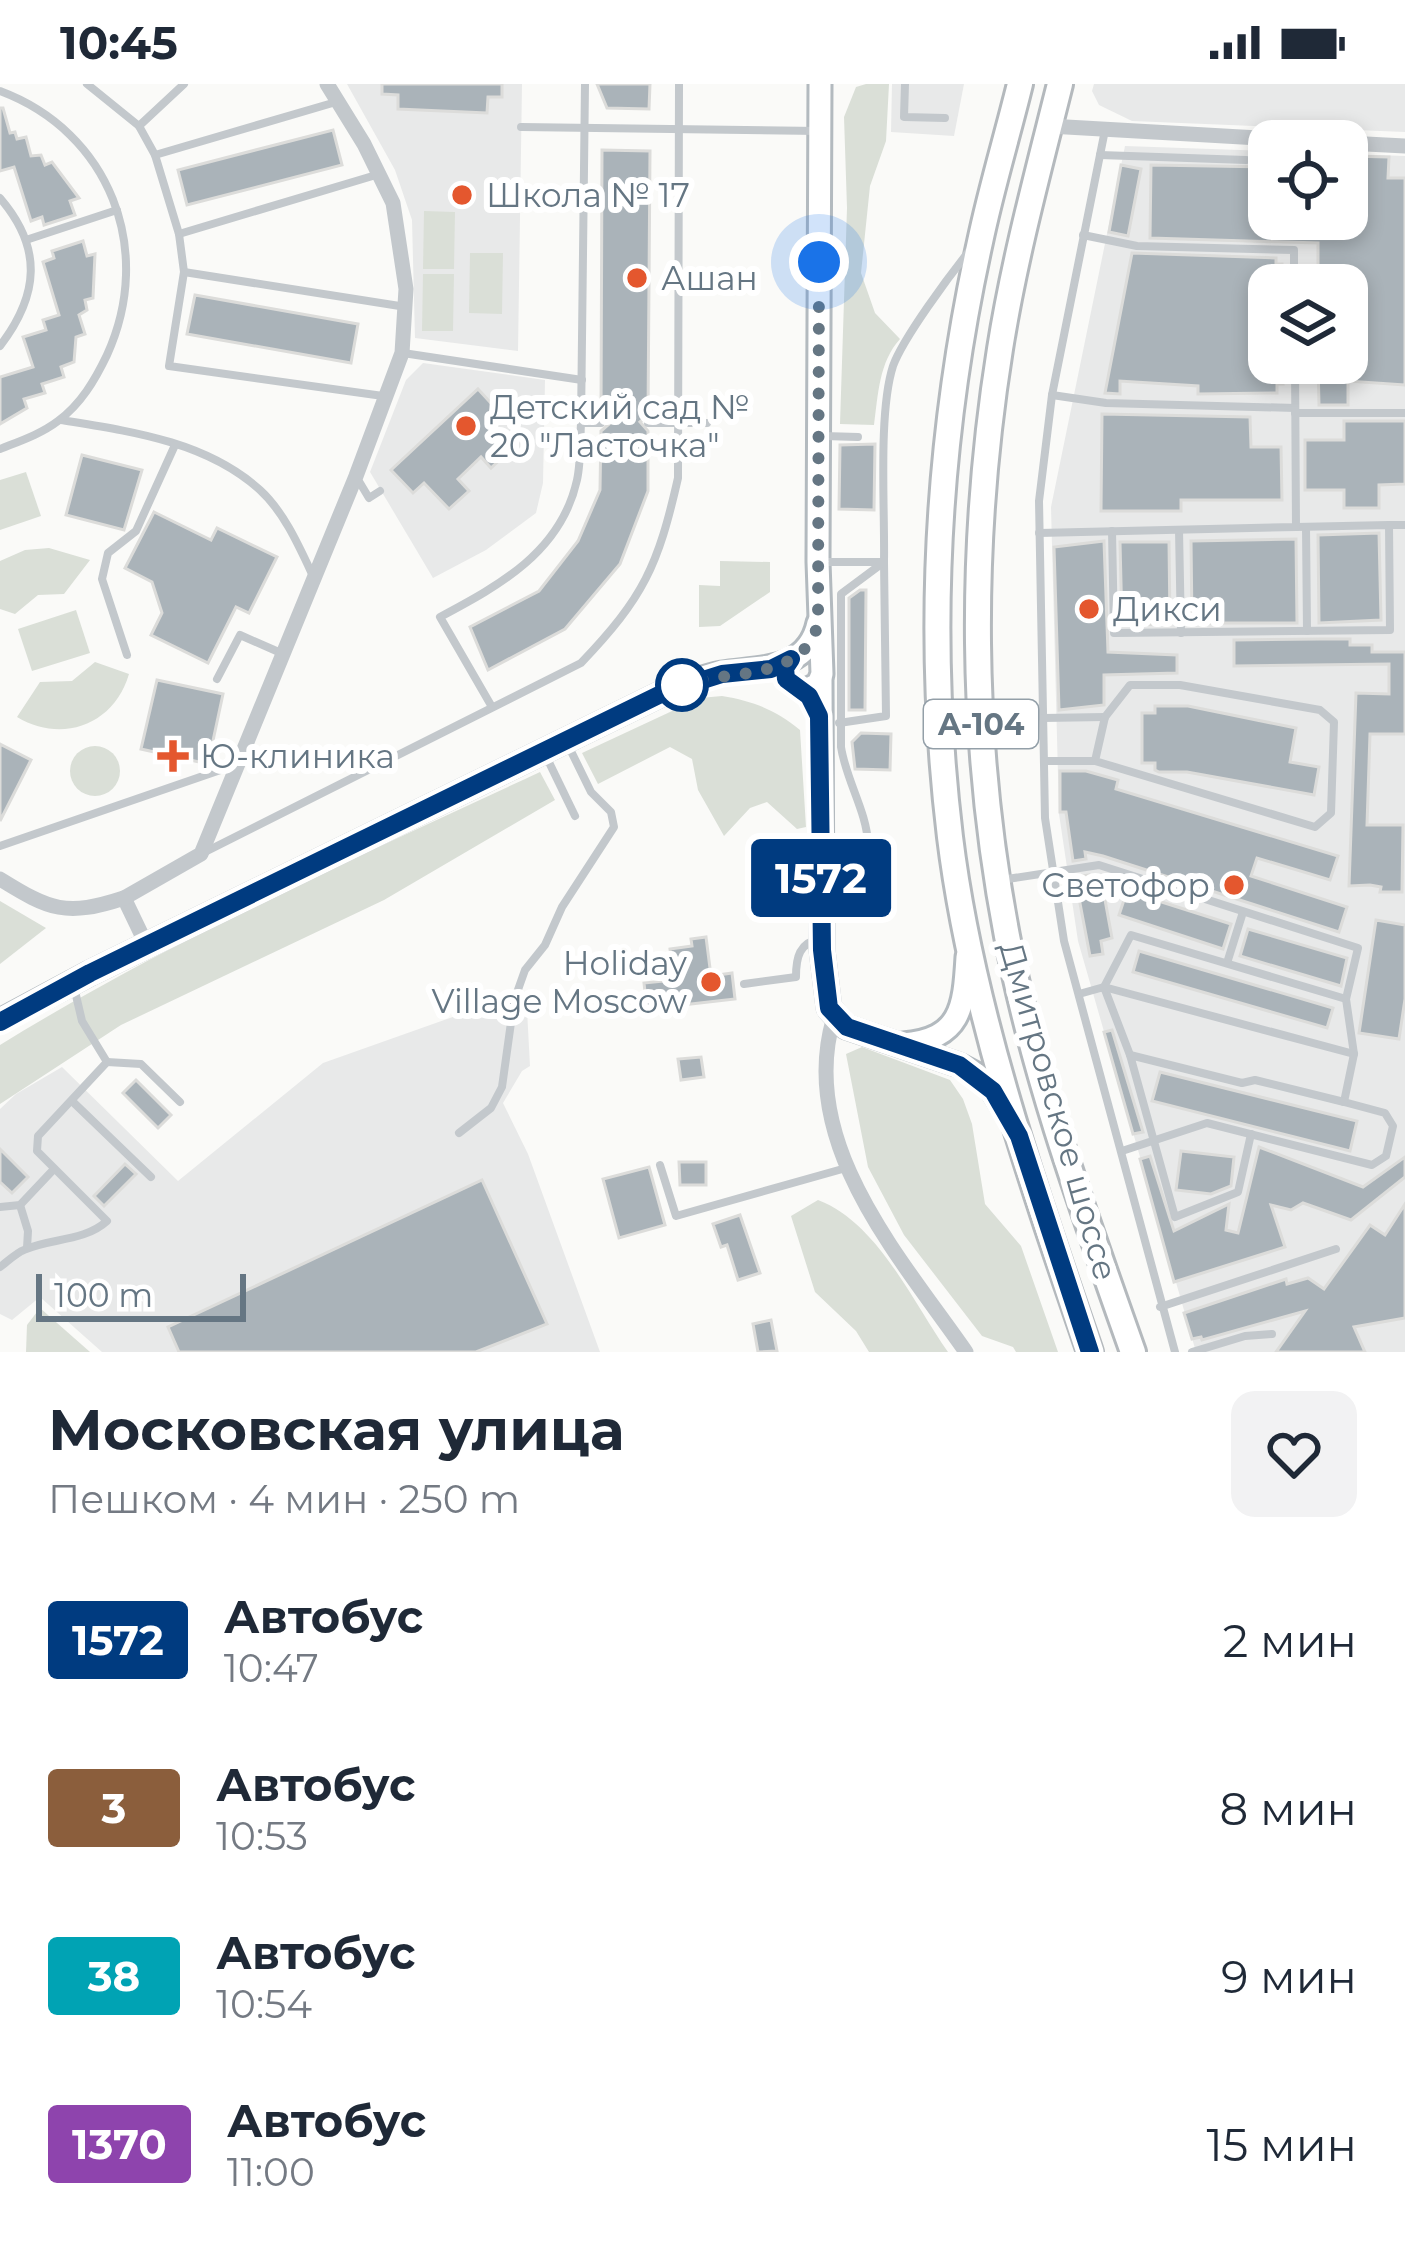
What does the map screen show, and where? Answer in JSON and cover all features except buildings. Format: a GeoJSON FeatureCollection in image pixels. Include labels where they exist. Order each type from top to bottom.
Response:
{"type":"FeatureCollection","features":[{"type":"Feature","properties":{"kind":"highway","name":"Дмитровское шоссе"},"geometry":{"type":"LineString","coordinates":[[1020,84],[980,240],[948,426],[936,636],[950,840],[968,940],[1019,1136],[1090,1352]]}},
{"type":"Feature","properties":{"kind":"highway","name":"Дмитровское шоссе"},"geometry":{"type":"LineString","coordinates":[[1060,84],[1000,349],[980,530],[981,724],[998,881],[1033,1047],[1132,1352]]}},
{"type":"Feature","properties":{"kind":"main road"},"geometry":{"type":"LineString","coordinates":[[820,84],[818,623],[804,672],[814,703],[829,719],[820,829],[825,993],[834,1017]]}},
{"type":"Feature","properties":{"kind":"main road"},"geometry":{"type":"LineString","coordinates":[[0,1022],[73,982],[695,680],[758,671],[804,672]]}},
{"type":"Feature","properties":{"kind":"main road","name":"А-104"},"geometry":{"type":"LineString","coordinates":[[896,1045],[933,1039],[955,1021],[965,988],[968,940]]}},
{"type":"Feature","properties":{"kind":"main road","name":"А-104"},"geometry":{"type":"LineString","coordinates":[[834,1017],[847,1027],[976,1074],[993,1091],[1019,1136]]}},
{"type":"Feature","properties":{"kind":"street"},"geometry":{"type":"LineString","coordinates":[[0,879],[18,896],[59,910],[88,910],[124,898],[201,854],[402,353],[403,251],[393,203],[364,144],[326,84]]}},
{"type":"Feature","properties":{"kind":"street"},"geometry":{"type":"LineString","coordinates":[[1049,126],[1248,138]]}},
{"type":"Feature","properties":{"kind":"street"},"geometry":{"type":"LineString","coordinates":[[1368,144],[1405,146]]}},
{"type":"Feature","properties":{"kind":"street"},"geometry":{"type":"LineString","coordinates":[[124,898],[147,946]]}},
{"type":"Feature","properties":{"kind":"street"},"geometry":{"type":"LineString","coordinates":[[834,1017],[827,1049],[831,1110],[847,1167],[863,1202],[966,1352]]}},
{"type":"Feature","properties":{"kind":"lane"},"geometry":{"type":"LineString","coordinates":[[87,84],[140,125],[155,155],[179,234],[184,272],[170,366],[388,397]]}},
{"type":"Feature","properties":{"kind":"lane"},"geometry":{"type":"LineString","coordinates":[[140,125],[184,84]]}},
{"type":"Feature","properties":{"kind":"lane"},"geometry":{"type":"LineString","coordinates":[[492,707],[440,617],[502,584],[560,529],[578,479],[585,84]]}},
{"type":"Feature","properties":{"kind":"lane"},"geometry":{"type":"LineString","coordinates":[[201,854],[581,663],[619,623],[648,580],[678,478],[680,84]]}},
{"type":"Feature","properties":{"kind":"lane"},"geometry":{"type":"LineString","coordinates":[[905,84],[904,117],[945,118]]}},
{"type":"Feature","properties":{"kind":"lane"},"geometry":{"type":"LineString","coordinates":[[0,91],[67,129],[86,151],[117,210],[128,254],[122,322],[94,384],[60,420],[0,449]]}},
{"type":"Feature","properties":{"kind":"lane"},"geometry":{"type":"LineString","coordinates":[[155,155],[336,102]]}},
{"type":"Feature","properties":{"kind":"lane"},"geometry":{"type":"LineString","coordinates":[[521,127],[820,130]]}},
{"type":"Feature","properties":{"kind":"lane"},"geometry":{"type":"LineString","coordinates":[[1105,130],[1052,395],[1039,501],[1045,818],[1064,941],[1175,1352]]}},
{"type":"Feature","properties":{"kind":"lane"},"geometry":{"type":"LineString","coordinates":[[1100,155],[1246,160]]}},
{"type":"Feature","properties":{"kind":"lane"},"geometry":{"type":"LineString","coordinates":[[179,234],[376,175]]}},
{"type":"Feature","properties":{"kind":"lane"},"geometry":{"type":"LineString","coordinates":[[0,198],[26,240],[32,267],[19,321],[0,346]]}},
{"type":"Feature","properties":{"kind":"lane"},"geometry":{"type":"LineString","coordinates":[[26,240],[117,210]]}},
{"type":"Feature","properties":{"kind":"lane"},"geometry":{"type":"LineString","coordinates":[[1083,235],[1137,246],[1294,250],[1294,264]]}},
{"type":"Feature","properties":{"kind":"lane"},"geometry":{"type":"LineString","coordinates":[[829,719],[886,716],[887,392],[894,363],[967,252],[980,240]]}},
{"type":"Feature","properties":{"kind":"lane"},"geometry":{"type":"LineString","coordinates":[[184,272],[406,307]]}},
{"type":"Feature","properties":{"kind":"lane"},"geometry":{"type":"LineString","coordinates":[[402,353],[582,380]]}},
{"type":"Feature","properties":{"kind":"lane"},"geometry":{"type":"LineString","coordinates":[[1295,384],[1307,631]]}},
{"type":"Feature","properties":{"kind":"lane"},"geometry":{"type":"LineString","coordinates":[[1052,395],[1106,403],[1405,413]]}},
{"type":"Feature","properties":{"kind":"lane"},"geometry":{"type":"LineString","coordinates":[[60,420],[142,434],[207,456],[260,490],[294,534],[314,577]]}},
{"type":"Feature","properties":{"kind":"lane"},"geometry":{"type":"LineString","coordinates":[[581,423],[601,423]]}},
{"type":"Feature","properties":{"kind":"lane"},"geometry":{"type":"LineString","coordinates":[[648,423],[707,423]]}},
{"type":"Feature","properties":{"kind":"lane"},"geometry":{"type":"LineString","coordinates":[[818,436],[858,436]]}},
{"type":"Feature","properties":{"kind":"lane"},"geometry":{"type":"LineString","coordinates":[[127,655],[102,579],[108,554],[136,531],[175,445]]}},
{"type":"Feature","properties":{"kind":"lane"},"geometry":{"type":"LineString","coordinates":[[356,476],[368,498],[380,491]]}},
{"type":"Feature","properties":{"kind":"lane"},"geometry":{"type":"LineString","coordinates":[[1112,531],[1114,634],[1390,630],[1389,525]]}},
{"type":"Feature","properties":{"kind":"lane"},"geometry":{"type":"LineString","coordinates":[[1040,533],[1405,525]]}},
{"type":"Feature","properties":{"kind":"lane"},"geometry":{"type":"LineString","coordinates":[[1179,530],[1180,632]]}},
{"type":"Feature","properties":{"kind":"lane"},"geometry":{"type":"LineString","coordinates":[[818,562],[884,562]]}},
{"type":"Feature","properties":{"kind":"lane"},"geometry":{"type":"LineString","coordinates":[[820,829],[834,856],[854,858],[868,844],[868,830],[829,719],[842,594],[884,562]]}},
{"type":"Feature","properties":{"kind":"lane"},"geometry":{"type":"LineString","coordinates":[[217,679],[240,635],[282,654]]}},
{"type":"Feature","properties":{"kind":"lane"},"geometry":{"type":"LineString","coordinates":[[1044,761],[1095,761],[1316,827],[1330,813],[1334,722],[1320,710],[1180,686],[1130,686],[1105,717],[1095,761]]}},
{"type":"Feature","properties":{"kind":"lane"},"geometry":{"type":"LineString","coordinates":[[1043,718],[1105,717]]}},
{"type":"Feature","properties":{"kind":"lane"},"geometry":{"type":"LineString","coordinates":[[459,1133],[491,1108],[502,1087],[514,1001],[525,970],[545,945],[562,907],[614,826],[611,812],[591,792],[566,741]]}},
{"type":"Feature","properties":{"kind":"lane"},"geometry":{"type":"LineString","coordinates":[[544,752],[575,816]]}},
{"type":"Feature","properties":{"kind":"lane"},"geometry":{"type":"LineString","coordinates":[[0,846],[236,764]]}},
{"type":"Feature","properties":{"kind":"lane"},"geometry":{"type":"LineString","coordinates":[[998,881],[1099,865],[1358,948],[1346,999],[1354,1054],[1344,1102]]}},
{"type":"Feature","properties":{"kind":"lane"},"geometry":{"type":"LineString","coordinates":[[1227,963],[1244,911]]}},
{"type":"Feature","properties":{"kind":"lane"},"geometry":{"type":"LineString","coordinates":[[1252,1134],[1238,1192],[1175,1217],[1130,1055],[1104,987],[1131,935],[1346,999]]}},
{"type":"Feature","properties":{"kind":"lane"},"geometry":{"type":"LineString","coordinates":[[743,984],[796,977],[798,952],[808,940],[822,938]]}},
{"type":"Feature","properties":{"kind":"lane"},"geometry":{"type":"LineString","coordinates":[[73,982],[82,1021],[107,1062]]}},
{"type":"Feature","properties":{"kind":"lane"},"geometry":{"type":"LineString","coordinates":[[1079,994],[1104,987],[1354,1054]]}},
{"type":"Feature","properties":{"kind":"lane"},"geometry":{"type":"LineString","coordinates":[[1123,1150],[1207,1123],[1372,1165],[1385,1156],[1393,1126],[1385,1113],[1130,1055]]}},
{"type":"Feature","properties":{"kind":"lane"},"geometry":{"type":"LineString","coordinates":[[107,1062],[141,1064],[180,1102]]}},
{"type":"Feature","properties":{"kind":"lane"},"geometry":{"type":"LineString","coordinates":[[0,1268],[27,1247],[40,1248],[98,1229],[107,1221],[37,1151],[36,1141],[107,1062]]}},
{"type":"Feature","properties":{"kind":"lane"},"geometry":{"type":"LineString","coordinates":[[74,1102],[151,1177]]}},
{"type":"Feature","properties":{"kind":"lane"},"geometry":{"type":"LineString","coordinates":[[661,1165],[676,1216],[847,1167]]}},
{"type":"Feature","properties":{"kind":"lane"},"geometry":{"type":"LineString","coordinates":[[0,1207],[20,1205],[54,1168]]}},
{"type":"Feature","properties":{"kind":"lane"},"geometry":{"type":"LineString","coordinates":[[20,1205],[27,1247]]}},
{"type":"Feature","properties":{"kind":"lane"},"geometry":{"type":"LineString","coordinates":[[1160,1306],[1336,1249]]}},
{"type":"Feature","properties":{"kind":"lane"},"geometry":{"type":"LineString","coordinates":[[1192,1352],[1245,1336],[1272,1334]]}},
{"type":"Feature","properties":{"kind":"shaded area","name":"Школа № 17"},"geometry":{"type":"Polygon","coordinates":[[[347,84],[522,84],[518,351],[415,338],[412,220],[395,170],[347,84]]]}},
{"type":"Feature","properties":{"kind":"shaded area"},"geometry":{"type":"Polygon","coordinates":[[[889,84],[886,141],[870,186],[861,273],[875,313],[900,339],[884,368],[874,425],[840,424],[847,208],[844,117],[856,87],[889,84]]]}},
{"type":"Feature","properties":{"kind":"shaded area"},"geometry":{"type":"Polygon","coordinates":[[[892,84],[964,84],[954,136],[891,132],[892,84]]]}},
{"type":"Feature","properties":{"kind":"shaded area"},"geometry":{"type":"Polygon","coordinates":[[[1094,84],[1405,84],[1405,132],[1368,131],[1368,120],[1248,120],[1248,126],[1132,121],[1099,105],[1094,84]]]}},
{"type":"Feature","properties":{"kind":"shaded area"},"geometry":{"type":"Polygon","coordinates":[[[1125,146],[1248,150],[1248,240],[1368,240],[1368,155],[1405,156],[1405,1352],[1196,1352],[1078,941],[1059,814],[1051,507],[1125,146]]]}},
{"type":"Feature","properties":{"kind":"shaded area"},"geometry":{"type":"Polygon","coordinates":[[[424,211],[455,212],[454,269],[423,269],[424,211]]]}},
{"type":"Feature","properties":{"kind":"shaded area"},"geometry":{"type":"Polygon","coordinates":[[[470,253],[503,253],[502,314],[469,313],[470,253]]]}},
{"type":"Feature","properties":{"kind":"shaded area"},"geometry":{"type":"Polygon","coordinates":[[[423,274],[454,274],[453,331],[422,331],[423,274]]]}},
{"type":"Feature","properties":{"kind":"shaded area","name":"Детский сад № 20 \"Ласточка\""},"geometry":{"type":"Polygon","coordinates":[[[423,363],[545,380],[543,483],[536,513],[486,550],[433,578],[370,472],[406,380],[423,363]]]}},
{"type":"Feature","properties":{"kind":"shaded area"},"geometry":{"type":"Polygon","coordinates":[[[26,472],[41,516],[0,530],[0,480],[26,472]]]}},
{"type":"Feature","properties":{"kind":"shaded area"},"geometry":{"type":"Polygon","coordinates":[[[49,548],[90,560],[64,594],[38,595],[15,614],[0,609],[0,561],[25,550],[49,548]]]}},
{"type":"Feature","properties":{"kind":"shaded area"},"geometry":{"type":"Polygon","coordinates":[[[720,561],[770,562],[770,592],[720,626],[699,627],[699,585],[720,586],[720,561]]]}},
{"type":"Feature","properties":{"kind":"shaded area"},"geometry":{"type":"Polygon","coordinates":[[[76,610],[90,653],[32,671],[18,629],[76,610]]]}},
{"type":"Feature","properties":{"kind":"shaded area"},"geometry":{"type":"Polygon","coordinates":[[[95,662],[129,674],[122,692],[99,717],[68,729],[51,729],[17,717],[40,682],[72,681],[95,662]]]}},
{"type":"Feature","properties":{"kind":"shaded area"},"geometry":{"type":"Polygon","coordinates":[[[722,696],[764,707],[800,730],[806,827],[797,829],[767,802],[750,808],[724,836],[698,790],[692,759],[670,747],[598,784],[582,753],[700,698],[722,696]]]}},
{"type":"Feature","properties":{"kind":"shaded area"},"geometry":{"type":"Polygon","coordinates":[[[95,746],[113,753],[120,771],[113,789],[95,796],[77,789],[70,771],[77,753],[95,746]]]}},
{"type":"Feature","properties":{"kind":"shaded area"},"geometry":{"type":"Polygon","coordinates":[[[540,772],[555,800],[384,900],[121,1025],[0,1104],[0,1045],[198,934],[540,772]]]}},
{"type":"Feature","properties":{"kind":"shaded area"},"geometry":{"type":"Polygon","coordinates":[[[0,901],[46,928],[0,964],[0,901]]]}},
{"type":"Feature","properties":{"kind":"shaded area"},"geometry":{"type":"Polygon","coordinates":[[[526,991],[530,1066],[503,1103],[528,1154],[600,1352],[102,1352],[40,1297],[12,1320],[0,1314],[0,1109],[16,1094],[62,1067],[178,1181],[323,1063],[526,991]]]}},
{"type":"Feature","properties":{"kind":"shaded area"},"geometry":{"type":"Polygon","coordinates":[[[862,1047],[950,1080],[963,1099],[972,1124],[985,1204],[1021,1246],[1058,1352],[1016,1352],[982,1336],[904,1235],[868,1167],[846,1054],[862,1047]]]}},
{"type":"Feature","properties":{"kind":"shaded area"},"geometry":{"type":"Polygon","coordinates":[[[818,1200],[859,1226],[876,1245],[948,1352],[869,1352],[856,1331],[815,1292],[791,1216],[818,1200]]]}},
{"type":"Feature","properties":{"kind":"shaded area"},"geometry":{"type":"Polygon","coordinates":[[[40,1308],[90,1352],[26,1352],[27,1325],[40,1308]]]}},
{"type":"Feature","properties":{"kind":"bus line","name":"1572"},"geometry":{"type":"LineString","coordinates":[[0,1022],[90,973],[665,692],[722,674],[771,669],[791,659],[785,668],[786,679],[809,696],[819,716],[822,950],[829,1008],[847,1027],[959,1065],[993,1091],[1019,1136],[1090,1352]]}},
{"type":"Feature","properties":{"kind":"place","name":"Школа № 17"},"geometry":{"type":"Point","coordinates":[462,195]}},
{"type":"Feature","properties":{"kind":"place","name":"Ашан"},"geometry":{"type":"Point","coordinates":[637,278]}},
{"type":"Feature","properties":{"kind":"place","name":"Детский сад № 20 \"Ласточка\""},"geometry":{"type":"Point","coordinates":[466,426]}},
{"type":"Feature","properties":{"kind":"place","name":"Дикси"},"geometry":{"type":"Point","coordinates":[1089,609]}},
{"type":"Feature","properties":{"kind":"place","name":"Ю-клиника"},"geometry":{"type":"Point","coordinates":[173,756]}},
{"type":"Feature","properties":{"kind":"place","name":"Светофор"},"geometry":{"type":"Point","coordinates":[1234,885]}},
{"type":"Feature","properties":{"kind":"place","name":"Holiday Village Moscow"},"geometry":{"type":"Point","coordinates":[711,982]}},
{"type":"Feature","properties":{"kind":"route"},"geometry":{"type":"LineString","coordinates":[[682,685],[782,665],[815,638],[819,262]]}}]}
